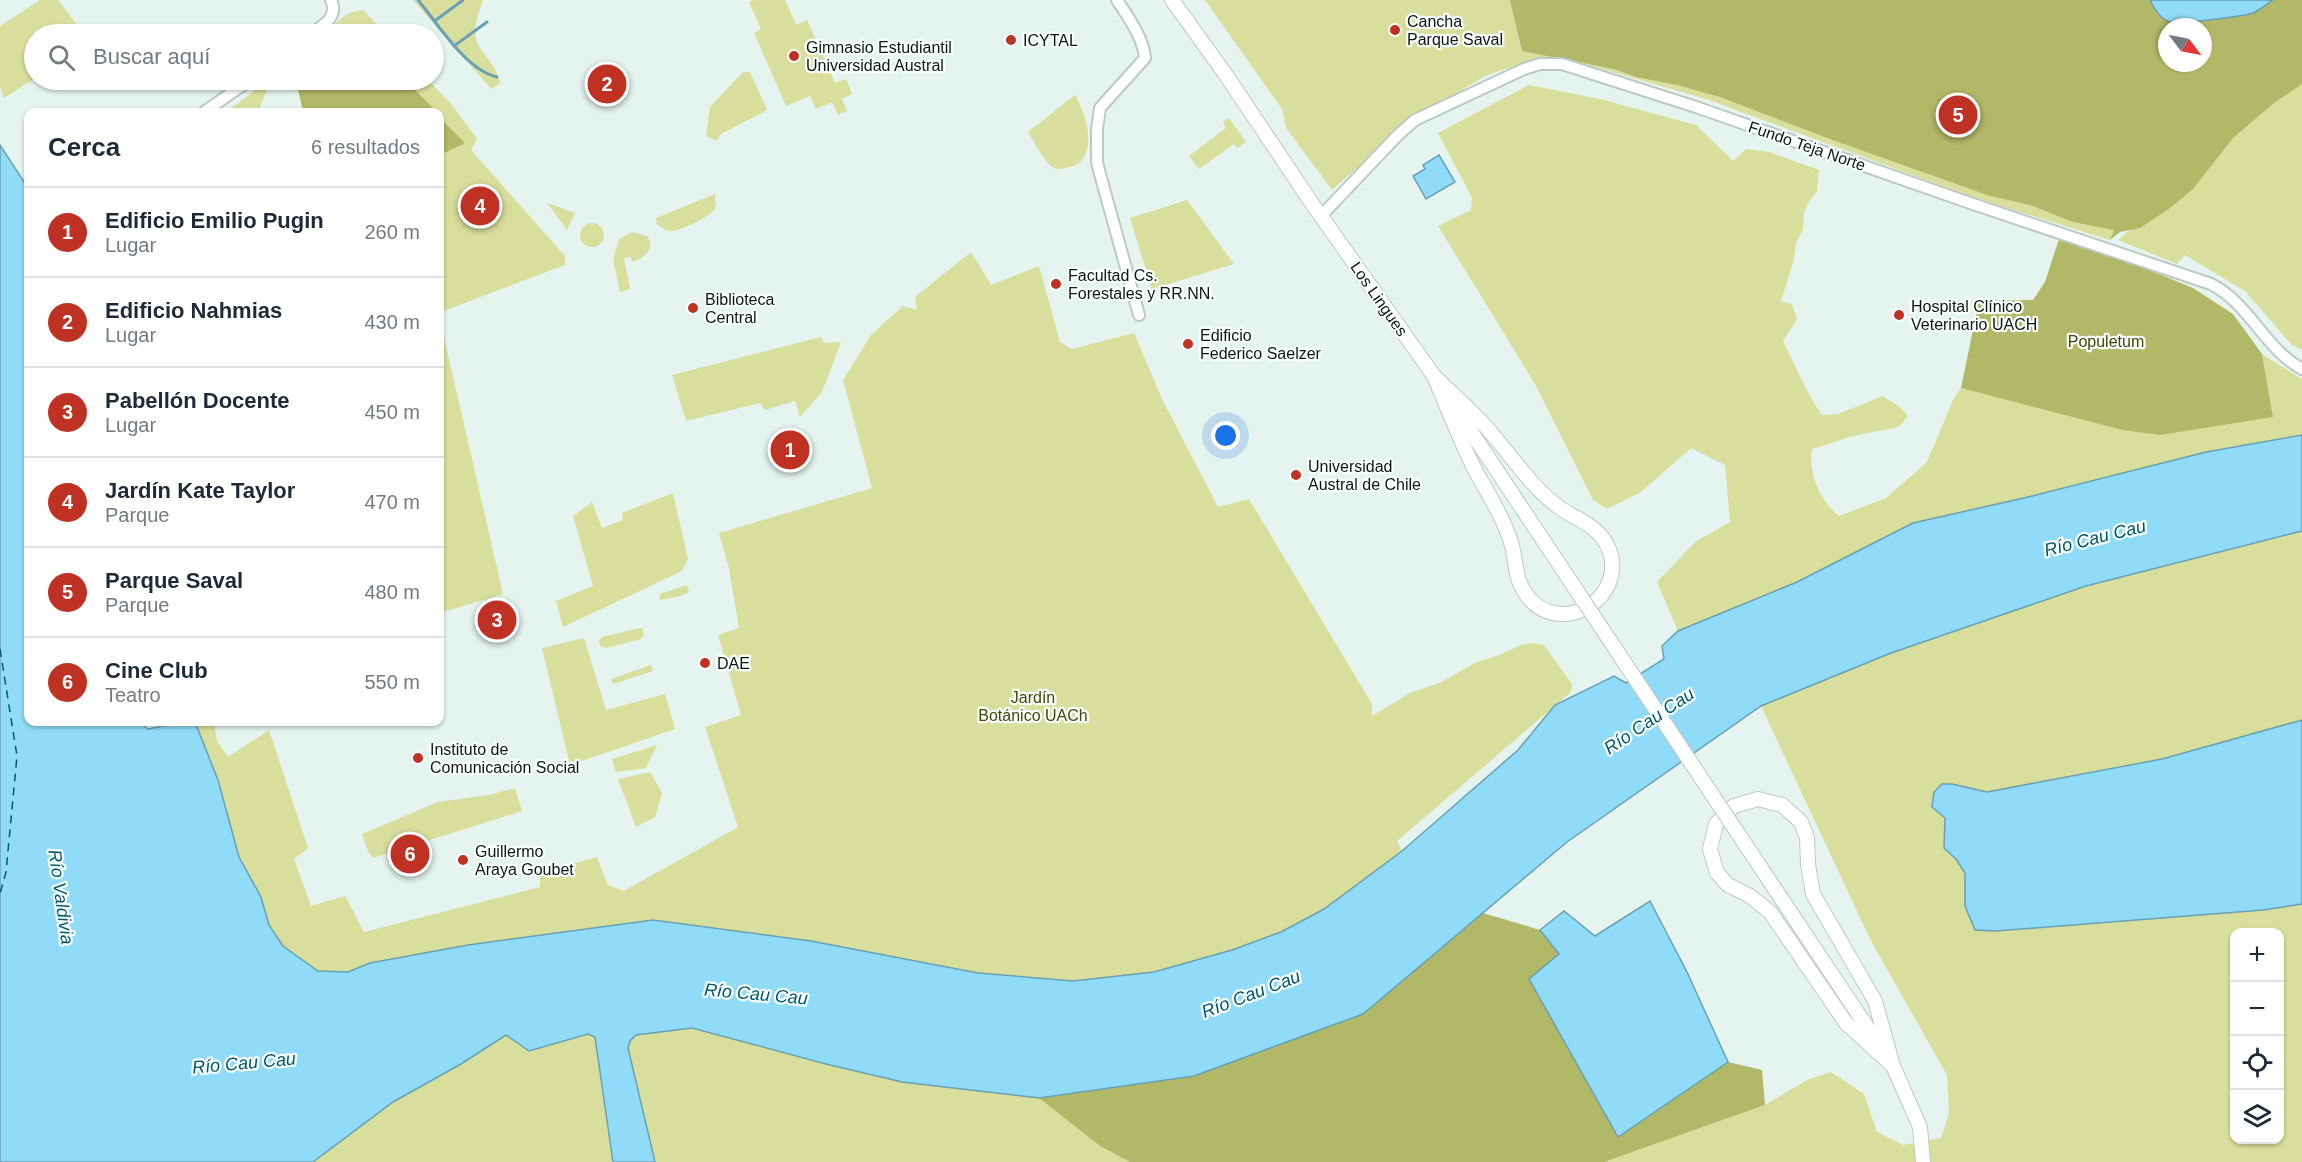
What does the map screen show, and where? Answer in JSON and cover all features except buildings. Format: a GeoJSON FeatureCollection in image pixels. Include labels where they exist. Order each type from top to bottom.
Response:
{"type":"FeatureCollection","features":[{"type":"Feature","properties":{"kind":"main road","name":"Los Lingues"},"geometry":{"type":"LineString","coordinates":[[1172,0],[1434,376],[1893,1066]]}},
{"type":"Feature","properties":{"kind":"main road"},"geometry":{"type":"LineString","coordinates":[[1434,376],[1491,432],[1534,486],[1560,508],[1591,526],[1604,540],[1611,555],[1612,572],[1608,588],[1591,606],[1577,613],[1561,614],[1545,610],[1527,595],[1517,578],[1512,547],[1503,521],[1473,466],[1434,376]]}},
{"type":"Feature","properties":{"kind":"main road"},"geometry":{"type":"LineString","coordinates":[[1893,1066],[1846,1023],[1770,912],[1750,896],[1728,885],[1717,873],[1711,857],[1711,840],[1716,824],[1734,806],[1758,799],[1775,802],[1790,810],[1801,822],[1807,838],[1813,894],[1875,1001],[1893,1066],[1920,1127],[1923,1162]]}},
{"type":"Feature","properties":{"kind":"street"},"geometry":{"type":"LineString","coordinates":[[324,24],[333,14],[334,7],[331,0]]}},
{"type":"Feature","properties":{"kind":"street"},"geometry":{"type":"LineString","coordinates":[[1117,0],[1131,23],[1144,50],[1145,58],[1100,108],[1097,162],[1139,315]]}},
{"type":"Feature","properties":{"kind":"street","name":"Fundo Teja Norte"},"geometry":{"type":"LineString","coordinates":[[1321,216],[1415,120],[1524,69],[1540,64],[1562,64],[1696,107],[2211,284],[2235,300],[2275,349],[2302,369]]}},
{"type":"Feature","properties":{"kind":"street"},"geometry":{"type":"LineString","coordinates":[[210,108],[236,90]]}},
{"type":"Feature","properties":{"kind":"green space"},"geometry":{"type":"Polygon","coordinates":[[[40,0],[58,0],[76,24],[24,24],[24,85],[4,98],[0,87],[0,26],[40,0]]]}},
{"type":"Feature","properties":{"kind":"green space"},"geometry":{"type":"Polygon","coordinates":[[[413,0],[483,0],[476,23],[477,41],[499,77],[500,83],[492,89],[444,35],[444,24],[434,24],[413,0]]]}},
{"type":"Feature","properties":{"kind":"green space","name":"Gimnasio Estudiantil Universidad Austral"},"geometry":{"type":"Polygon","coordinates":[[[785,0],[796,25],[807,20],[835,83],[846,79],[852,94],[842,99],[847,111],[838,115],[832,102],[816,109],[810,96],[786,106],[754,33],[761,29],[749,2],[785,0]]]}},
{"type":"Feature","properties":{"kind":"green space"},"geometry":{"type":"Polygon","coordinates":[[[1205,0],[2302,0],[2302,8],[2212,25],[2212,18],[2158,18],[2158,72],[2186,72],[2110,240],[1975,198],[1706,99],[1585,64],[1542,57],[1487,75],[1410,121],[1332,190],[1286,128],[1282,109],[1205,0]]]}},
{"type":"Feature","properties":{"kind":"green space"},"geometry":{"type":"Polygon","coordinates":[[[1510,0],[2150,0],[2157,13],[2165,18],[2158,18],[2158,72],[2212,72],[2212,18],[2253,13],[2273,0],[2302,0],[2302,84],[2274,103],[2233,138],[2193,189],[2170,208],[2140,228],[2120,232],[2110,240],[2114,230],[2073,222],[2030,205],[1990,196],[1720,97],[1636,77],[1614,69],[1522,51],[1510,0]]]}},
{"type":"Feature","properties":{"kind":"green space"},"geometry":{"type":"Polygon","coordinates":[[[363,10],[376,24],[335,24],[352,12],[363,10]]]}},
{"type":"Feature","properties":{"kind":"green space"},"geometry":{"type":"Polygon","coordinates":[[[2302,41],[2302,350],[2292,345],[2245,291],[2185,255],[2177,264],[2118,240],[2170,198],[2302,41]]]}},
{"type":"Feature","properties":{"kind":"green space"},"geometry":{"type":"Polygon","coordinates":[[[743,72],[750,72],[767,110],[721,134],[717,141],[706,136],[710,107],[743,72]]]}},
{"type":"Feature","properties":{"kind":"green space"},"geometry":{"type":"Polygon","coordinates":[[[1529,85],[1600,99],[1696,125],[1733,161],[1746,149],[1769,152],[1819,170],[1817,192],[1809,201],[1804,213],[1803,230],[1796,243],[1794,259],[1781,301],[1792,304],[1797,319],[1783,341],[1806,389],[1822,415],[1838,414],[1883,396],[1900,407],[1908,416],[1899,427],[1853,436],[1812,449],[1812,468],[1817,486],[1826,503],[1839,516],[1886,498],[1927,462],[1954,398],[1961,388],[1996,396],[2273,417],[2262,354],[2302,379],[2302,435],[2206,452],[2028,497],[1913,523],[1797,582],[1678,631],[1657,582],[1695,542],[1730,522],[1725,465],[1691,448],[1641,492],[1607,509],[1593,500],[1535,384],[1438,226],[1471,210],[1472,198],[1438,133],[1529,85]]]}},
{"type":"Feature","properties":{"kind":"green space"},"geometry":{"type":"Polygon","coordinates":[[[256,90],[267,90],[260,108],[231,108],[256,90]]]}},
{"type":"Feature","properties":{"kind":"green space"},"geometry":{"type":"Polygon","coordinates":[[[298,90],[438,90],[452,105],[477,139],[471,150],[565,256],[565,265],[444,311],[444,108],[303,108],[298,90]]]}},
{"type":"Feature","properties":{"kind":"green space"},"geometry":{"type":"Polygon","coordinates":[[[298,90],[415,90],[433,108],[302,108],[298,90]]]}},
{"type":"Feature","properties":{"kind":"green space"},"geometry":{"type":"Polygon","coordinates":[[[1075,95],[1087,124],[1088,146],[1079,163],[1056,169],[1046,160],[1028,132],[1075,95]]]}},
{"type":"Feature","properties":{"kind":"green space"},"geometry":{"type":"Polygon","coordinates":[[[1229,118],[1246,142],[1237,148],[1234,144],[1199,169],[1189,156],[1226,128],[1223,122],[1229,118]]]}},
{"type":"Feature","properties":{"kind":"green space"},"geometry":{"type":"Polygon","coordinates":[[[444,122],[465,143],[444,153],[444,122]]]}},
{"type":"Feature","properties":{"kind":"green space"},"geometry":{"type":"Polygon","coordinates":[[[715,194],[715,209],[694,223],[673,231],[657,224],[656,218],[715,194]]]}},
{"type":"Feature","properties":{"kind":"green space"},"geometry":{"type":"Polygon","coordinates":[[[1187,200],[1234,264],[1152,289],[1130,218],[1187,200]]]}},
{"type":"Feature","properties":{"kind":"green space"},"geometry":{"type":"Polygon","coordinates":[[[547,203],[575,213],[567,230],[547,203]]]}},
{"type":"Feature","properties":{"kind":"green space"},"geometry":{"type":"Polygon","coordinates":[[[592,223],[601,226],[604,235],[601,244],[592,247],[583,244],[580,235],[583,226],[592,223]]]}},
{"type":"Feature","properties":{"kind":"green space"},"geometry":{"type":"Polygon","coordinates":[[[632,232],[647,236],[650,245],[641,258],[632,262],[631,257],[624,258],[630,289],[620,292],[613,259],[619,239],[632,232]]]}},
{"type":"Feature","properties":{"kind":"green space","name":"Populetum"},"geometry":{"type":"Polygon","coordinates":[[[2059,239],[2142,267],[2193,288],[2233,314],[2262,354],[2273,417],[2160,435],[2123,430],[1961,388],[1979,301],[2033,300],[2045,282],[2059,239]]]}},
{"type":"Feature","properties":{"kind":"green space","name":"Jardín Botánico UACh"},"geometry":{"type":"Polygon","coordinates":[[[971,252],[991,285],[1039,266],[1060,342],[1072,349],[1134,333],[1162,399],[1218,507],[1249,499],[1372,704],[1372,716],[1412,692],[1440,683],[1477,662],[1531,643],[1544,645],[1572,684],[1571,692],[1397,841],[1402,851],[1324,909],[1281,932],[1232,950],[1154,972],[1073,981],[978,973],[811,941],[653,920],[371,963],[348,972],[318,971],[283,946],[269,925],[261,897],[239,857],[218,780],[197,726],[215,726],[217,741],[228,757],[269,730],[308,848],[294,859],[311,906],[345,896],[364,932],[540,887],[540,873],[597,857],[608,885],[624,891],[738,827],[705,727],[741,715],[718,635],[739,628],[729,568],[719,533],[872,488],[843,380],[871,335],[903,306],[917,310],[915,297],[971,252]]]}},
{"type":"Feature","properties":{"kind":"green space"},"geometry":{"type":"Polygon","coordinates":[[[444,337],[503,594],[444,612],[444,337]]]}},
{"type":"Feature","properties":{"kind":"green space"},"geometry":{"type":"Polygon","coordinates":[[[821,337],[824,343],[841,342],[822,392],[800,417],[795,401],[765,410],[760,403],[686,421],[672,375],[821,337]]]}},
{"type":"Feature","properties":{"kind":"green space"},"geometry":{"type":"Polygon","coordinates":[[[673,493],[688,559],[682,571],[563,627],[556,601],[593,586],[573,516],[592,502],[602,528],[623,520],[622,513],[673,493]]]}},
{"type":"Feature","properties":{"kind":"green space"},"geometry":{"type":"Polygon","coordinates":[[[2302,531],[2302,1162],[1604,1162],[1765,1105],[1807,1080],[1831,1072],[1864,1094],[1877,1132],[1903,1145],[1941,1138],[1949,1113],[1947,1075],[1871,941],[1761,706],[1891,653],[2086,586],[2302,531]]]}},
{"type":"Feature","properties":{"kind":"green space"},"geometry":{"type":"Polygon","coordinates":[[[687,585],[689,592],[660,600],[660,594],[687,585]]]}},
{"type":"Feature","properties":{"kind":"green space"},"geometry":{"type":"Polygon","coordinates":[[[643,629],[644,635],[641,639],[606,648],[600,646],[599,641],[602,637],[643,629]]]}},
{"type":"Feature","properties":{"kind":"green space"},"geometry":{"type":"Polygon","coordinates":[[[584,638],[606,710],[665,694],[675,729],[570,765],[542,648],[584,638]]]}},
{"type":"Feature","properties":{"kind":"green space"},"geometry":{"type":"Polygon","coordinates":[[[651,665],[653,671],[613,684],[611,679],[651,665]]]}},
{"type":"Feature","properties":{"kind":"green space"},"geometry":{"type":"Polygon","coordinates":[[[657,745],[646,768],[616,772],[612,759],[657,745]]]}},
{"type":"Feature","properties":{"kind":"green space"},"geometry":{"type":"Polygon","coordinates":[[[650,772],[662,793],[655,817],[636,827],[618,779],[650,772]]]}},
{"type":"Feature","properties":{"kind":"green space"},"geometry":{"type":"Polygon","coordinates":[[[515,788],[522,811],[373,858],[368,851],[362,834],[438,802],[489,795],[515,788]]]}},
{"type":"Feature","properties":{"kind":"green space"},"geometry":{"type":"Polygon","coordinates":[[[1483,913],[1540,930],[1559,954],[1618,1136],[1728,1062],[1762,1070],[1765,1105],[1604,1162],[1130,1162],[1100,1146],[1039,1098],[1194,1076],[1363,1014],[1483,913]]]}},
{"type":"Feature","properties":{"kind":"green space"},"geometry":{"type":"Polygon","coordinates":[[[692,1028],[902,1082],[1039,1098],[1100,1146],[1130,1162],[655,1162],[628,1048],[635,1035],[692,1028]]]}},
{"type":"Feature","properties":{"kind":"green space"},"geometry":{"type":"Polygon","coordinates":[[[588,1034],[595,1037],[598,1048],[613,1162],[313,1162],[393,1102],[507,1035],[529,1051],[588,1034]]]}},
{"type":"Feature","properties":{"kind":"water"},"geometry":{"type":"Polygon","coordinates":[[[2150,0],[2273,0],[2253,13],[2212,19],[2163,18],[2150,0]]]}},
{"type":"Feature","properties":{"kind":"water"},"geometry":{"type":"Polygon","coordinates":[[[0,145],[24,182],[24,726],[144,726],[148,729],[163,726],[197,726],[218,780],[239,857],[261,897],[269,925],[283,946],[318,971],[348,972],[370,963],[468,945],[653,920],[811,941],[978,973],[1073,981],[1154,972],[1232,950],[1281,932],[1324,909],[1402,851],[1518,750],[1555,705],[1614,676],[1626,683],[1664,659],[1662,646],[1678,631],[1797,582],[1913,523],[2028,497],[2206,452],[2302,435],[2302,531],[2086,586],[1891,653],[1761,706],[1567,842],[1363,1014],[1194,1076],[1039,1098],[902,1082],[692,1028],[636,1035],[630,1041],[628,1048],[655,1162],[613,1162],[595,1037],[588,1034],[529,1051],[506,1035],[461,1064],[393,1102],[313,1162],[0,1162],[0,145]]]}},
{"type":"Feature","properties":{"kind":"water"},"geometry":{"type":"Polygon","coordinates":[[[1439,155],[1455,182],[1426,199],[1413,176],[1425,169],[1423,165],[1439,155]]]}},
{"type":"Feature","properties":{"kind":"water"},"geometry":{"type":"Polygon","coordinates":[[[2302,720],[2302,904],[2263,910],[1996,931],[1975,930],[1965,906],[1965,873],[1956,859],[1944,848],[1945,818],[1932,807],[1934,792],[1942,784],[1987,792],[2162,759],[2302,720]]]}},
{"type":"Feature","properties":{"kind":"water"},"geometry":{"type":"Polygon","coordinates":[[[1650,901],[1687,972],[1728,1062],[1618,1137],[1529,979],[1559,954],[1540,930],[1564,911],[1595,936],[1650,901]]]}},
{"type":"Feature","properties":{"kind":"waterway"},"geometry":{"type":"LineString","coordinates":[[418,0],[437,24]]}},
{"type":"Feature","properties":{"kind":"waterway"},"geometry":{"type":"LineString","coordinates":[[436,20],[463,0]]}},
{"type":"Feature","properties":{"kind":"waterway"},"geometry":{"type":"LineString","coordinates":[[454,46],[487,22]]}},
{"type":"Feature","properties":{"kind":"waterway"},"geometry":{"type":"LineString","coordinates":[[444,33],[474,65],[497,77]]}},
{"type":"Feature","properties":{"kind":"ferry route"},"geometry":{"type":"LineString","coordinates":[[0,649],[17,756],[6,872],[0,894]]}},
{"type":"Feature","properties":{"kind":"place","name":"Cancha Parque Saval"},"geometry":{"type":"Point","coordinates":[1395,30]}},
{"type":"Feature","properties":{"kind":"place","name":"ICYTAL"},"geometry":{"type":"Point","coordinates":[1011,40]}},
{"type":"Feature","properties":{"kind":"place","name":"Gimnasio Estudiantil Universidad Austral"},"geometry":{"type":"Point","coordinates":[794,56]}},
{"type":"Feature","properties":{"kind":"place","name":"Edificio Nahmias"},"geometry":{"type":"Point","coordinates":[607,84]}},
{"type":"Feature","properties":{"kind":"place","name":"Parque Saval"},"geometry":{"type":"Point","coordinates":[1958,115]}},
{"type":"Feature","properties":{"kind":"place","name":"Jardín Kate Taylor"},"geometry":{"type":"Point","coordinates":[480,206]}},
{"type":"Feature","properties":{"kind":"place","name":"Facultad Cs. Forestales y RR.NN."},"geometry":{"type":"Point","coordinates":[1056,284]}},
{"type":"Feature","properties":{"kind":"place","name":"Biblioteca Central"},"geometry":{"type":"Point","coordinates":[693,308]}},
{"type":"Feature","properties":{"kind":"place","name":"Hospital Clínico Veterinario UACH"},"geometry":{"type":"Point","coordinates":[1899,315]}},
{"type":"Feature","properties":{"kind":"place","name":"Edificio Federico Saelzer"},"geometry":{"type":"Point","coordinates":[1188,344]}},
{"type":"Feature","properties":{"kind":"place","name":"Edificio Emilio Pugin"},"geometry":{"type":"Point","coordinates":[790,450]}},
{"type":"Feature","properties":{"kind":"place","name":"Universidad Austral de Chile"},"geometry":{"type":"Point","coordinates":[1296,475]}},
{"type":"Feature","properties":{"kind":"place","name":"Pabellón Docente"},"geometry":{"type":"Point","coordinates":[497,620]}},
{"type":"Feature","properties":{"kind":"place","name":"DAE"},"geometry":{"type":"Point","coordinates":[705,663]}},
{"type":"Feature","properties":{"kind":"place","name":"Instituto de Comunicación Social"},"geometry":{"type":"Point","coordinates":[418,758]}},
{"type":"Feature","properties":{"kind":"place","name":"Cine Club"},"geometry":{"type":"Point","coordinates":[410,854]}},
{"type":"Feature","properties":{"kind":"place","name":"Guillermo Araya Goubet"},"geometry":{"type":"Point","coordinates":[463,860]}},
{"type":"Feature","properties":{"kind":"water label","name":"Río Cau Cau"},"geometry":{"type":"Point","coordinates":[2095,538]}},
{"type":"Feature","properties":{"kind":"water label","name":"Río Cau Cau"},"geometry":{"type":"Point","coordinates":[1649,721]}},
{"type":"Feature","properties":{"kind":"water label","name":"Río Valdivia"},"geometry":{"type":"Point","coordinates":[61,897]}},
{"type":"Feature","properties":{"kind":"water label","name":"Río Cau Cau"},"geometry":{"type":"Point","coordinates":[756,994]}},
{"type":"Feature","properties":{"kind":"water label","name":"Río Cau Cau"},"geometry":{"type":"Point","coordinates":[1251,994]}},
{"type":"Feature","properties":{"kind":"water label","name":"Río Cau Cau"},"geometry":{"type":"Point","coordinates":[244,1063]}}]}
